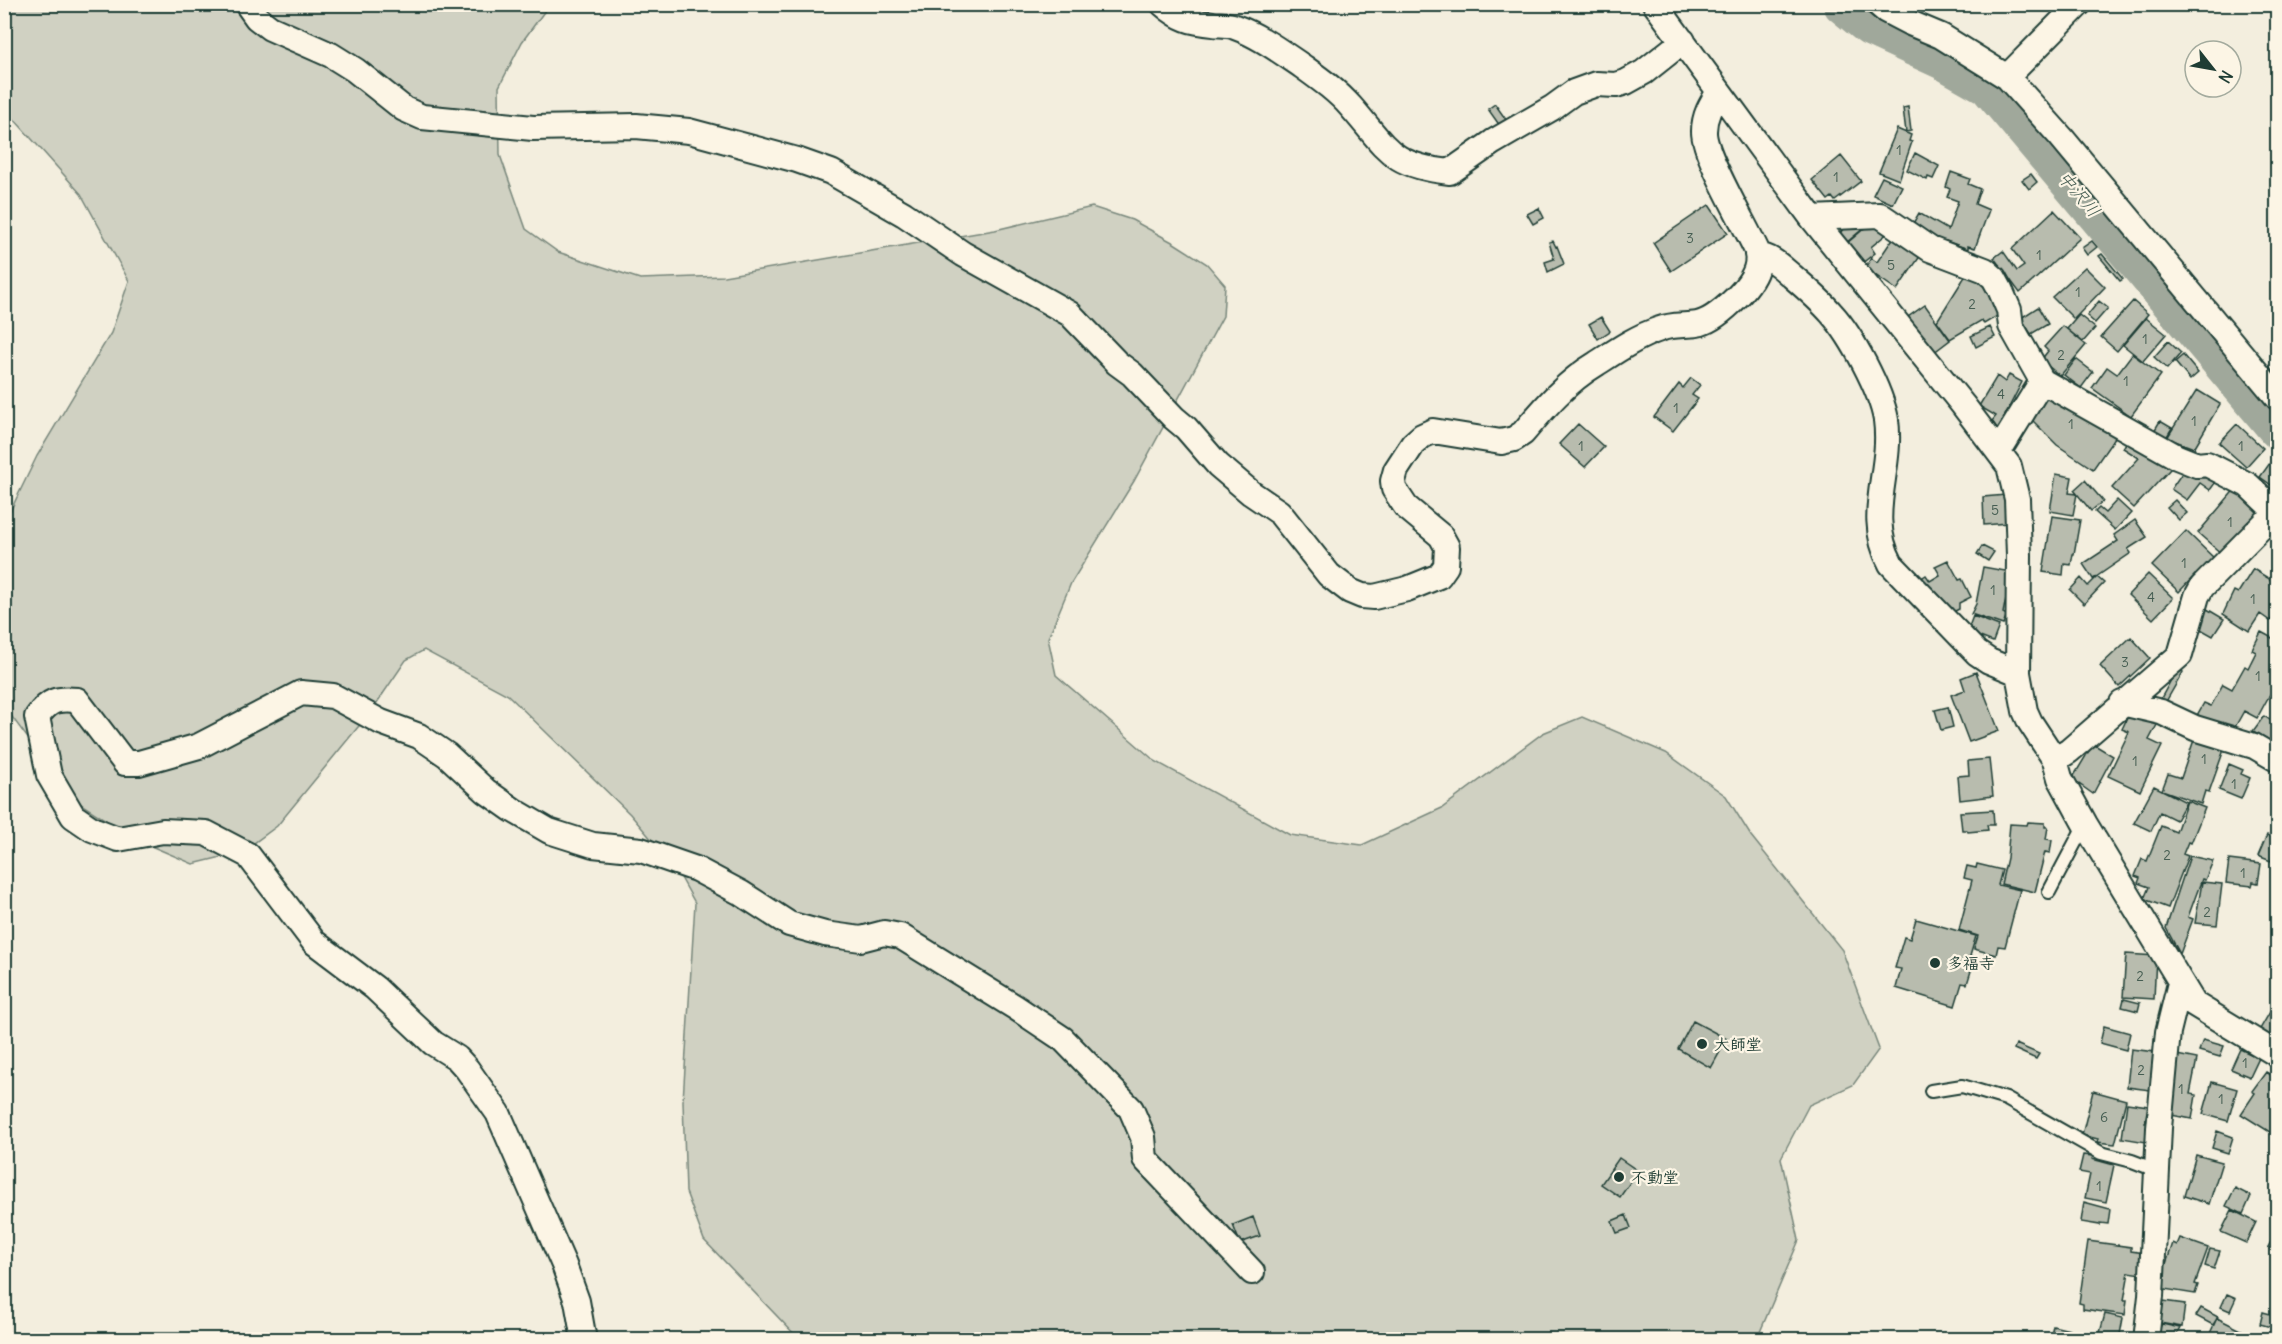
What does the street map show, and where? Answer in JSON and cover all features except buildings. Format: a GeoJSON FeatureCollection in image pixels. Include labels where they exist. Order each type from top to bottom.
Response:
{"type":"FeatureCollection","features":[{"type":"Feature","properties":{"kind":"street"},"geometry":{"type":"LineString","coordinates":[[247,4],[257,18],[270,28],[331,55],[355,70],[404,109],[423,117],[533,128],[636,126],[689,131],[786,157],[831,172],[904,214],[963,254],[1070,314],[1117,363],[1132,374],[1186,428],[1218,465],[1251,494],[1279,512],[1329,575],[1350,591],[1362,596],[1374,597],[1415,586],[1439,576],[1446,566],[1447,547],[1441,536],[1406,507],[1393,481],[1401,460],[1418,440],[1433,431],[1485,441],[1501,442],[1514,439],[1523,433],[1565,385],[1594,365],[1661,328],[1697,324],[1711,319],[1722,311],[1755,271],[1757,255],[1749,233],[1708,152],[1703,133],[1705,119],[1719,92]]}},
{"type":"Feature","properties":{"kind":"street"},"geometry":{"type":"LineString","coordinates":[[1163,4],[1179,18],[1233,26],[1263,39],[1327,84],[1350,106],[1385,149],[1401,160],[1425,169],[1450,172],[1492,142],[1552,108],[1574,92],[1596,84],[1616,85],[1626,82],[1644,72],[1683,41]]}},
{"type":"Feature","properties":{"kind":"street"},"geometry":{"type":"LineString","coordinates":[[1655,4],[1812,218],[2009,466],[2017,499],[2018,673],[2025,711],[2055,760],[2060,778],[2085,824],[2194,1004],[2277,1055]]}},
{"type":"Feature","properties":{"kind":"street"},"geometry":{"type":"LineString","coordinates":[[1878,4],[1910,23],[1941,36],[2007,76],[2061,137],[2277,398]]}},
{"type":"Feature","properties":{"kind":"street"},"geometry":{"type":"LineString","coordinates":[[2007,76],[2079,4]]}},
{"type":"Feature","properties":{"kind":"street"},"geometry":{"type":"LineString","coordinates":[[1812,218],[1880,215],[1930,249],[1985,270],[1994,278],[2000,289],[2009,310],[2011,326],[2042,381],[2177,457],[2197,465],[2207,464],[2248,485],[2269,505],[2272,511],[2270,518],[2202,587],[2197,596],[2180,655],[2069,751],[2055,760]]}},
{"type":"Feature","properties":{"kind":"street"},"geometry":{"type":"LineString","coordinates":[[1757,255],[1773,260],[1814,294],[1833,314],[1861,359],[1877,392],[1886,419],[1887,443],[1878,519],[1884,551],[1891,564],[1977,653],[2018,673]]}},
{"type":"Feature","properties":{"kind":"street"},"geometry":{"type":"LineString","coordinates":[[1999,451],[2042,381]]}},
{"type":"Feature","properties":{"kind":"street"},"geometry":{"type":"LineString","coordinates":[[584,1340],[577,1301],[564,1264],[498,1113],[467,1069],[457,1058],[432,1043],[375,988],[314,942],[248,855],[206,832],[163,831],[118,839],[92,829],[73,816],[48,775],[37,717],[45,706],[60,699],[77,700],[125,763],[139,763],[200,746],[302,693],[333,696],[381,722],[419,736],[447,755],[486,791],[549,831],[593,845],[641,850],[696,869],[741,893],[789,924],[825,934],[861,939],[884,933],[900,936],[1015,1007],[1063,1040],[1131,1110],[1143,1137],[1145,1159],[1252,1272]]}},
{"type":"Feature","properties":{"kind":"street"},"geometry":{"type":"LineString","coordinates":[[2122,703],[2161,712],[2195,728],[2254,746],[2277,759]]}},
{"type":"Feature","properties":{"kind":"street"},"geometry":{"type":"LineString","coordinates":[[2146,1340],[2151,1296],[2159,1128],[2168,1032],[2180,983]]}},
{"type":"Feature","properties":{"kind":"lane"},"geometry":{"type":"LineString","coordinates":[[2049,892],[2085,824]]}},
{"type":"Feature","properties":{"kind":"lane"},"geometry":{"type":"LineString","coordinates":[[1931,1091],[1962,1086],[2006,1099],[2100,1153],[2132,1161],[2158,1171]]}},
{"type":"Feature","properties":{"kind":"shaded area"},"geometry":{"type":"Polygon","coordinates":[[[5,5],[549,5],[522,42],[499,87],[500,155],[526,229],[558,252],[640,279],[724,276],[995,230],[1092,207],[1132,220],[1207,264],[1225,285],[1223,316],[1134,481],[1071,583],[1048,638],[1056,675],[1155,761],[1290,835],[1362,845],[1442,808],[1543,733],[1582,717],[1666,753],[1726,796],[1751,836],[1842,950],[1879,1049],[1853,1085],[1809,1105],[1781,1158],[1799,1240],[1757,1339],[799,1339],[704,1240],[686,1192],[683,1101],[695,903],[675,867],[630,814],[508,695],[424,650],[406,660],[372,710],[277,826],[242,852],[193,864],[137,840],[73,799],[12,717],[4,697],[4,524],[37,456],[111,333],[129,281],[81,194],[5,109],[5,5]]]}},
{"type":"Feature","properties":{"kind":"waterway","name":"中沢川"},"geometry":{"type":"LineString","coordinates":[[1843,4],[1870,26],[1944,60],[1988,85],[2278,429]]}},
{"type":"Feature","properties":{"kind":"place","name":"多福寺"},"geometry":{"type":"Point","coordinates":[1935,963]}},
{"type":"Feature","properties":{"kind":"place","name":"大師堂"},"geometry":{"type":"Point","coordinates":[1702,1044]}},
{"type":"Feature","properties":{"kind":"place","name":"不動堂"},"geometry":{"type":"Point","coordinates":[1619,1177]}}]}
